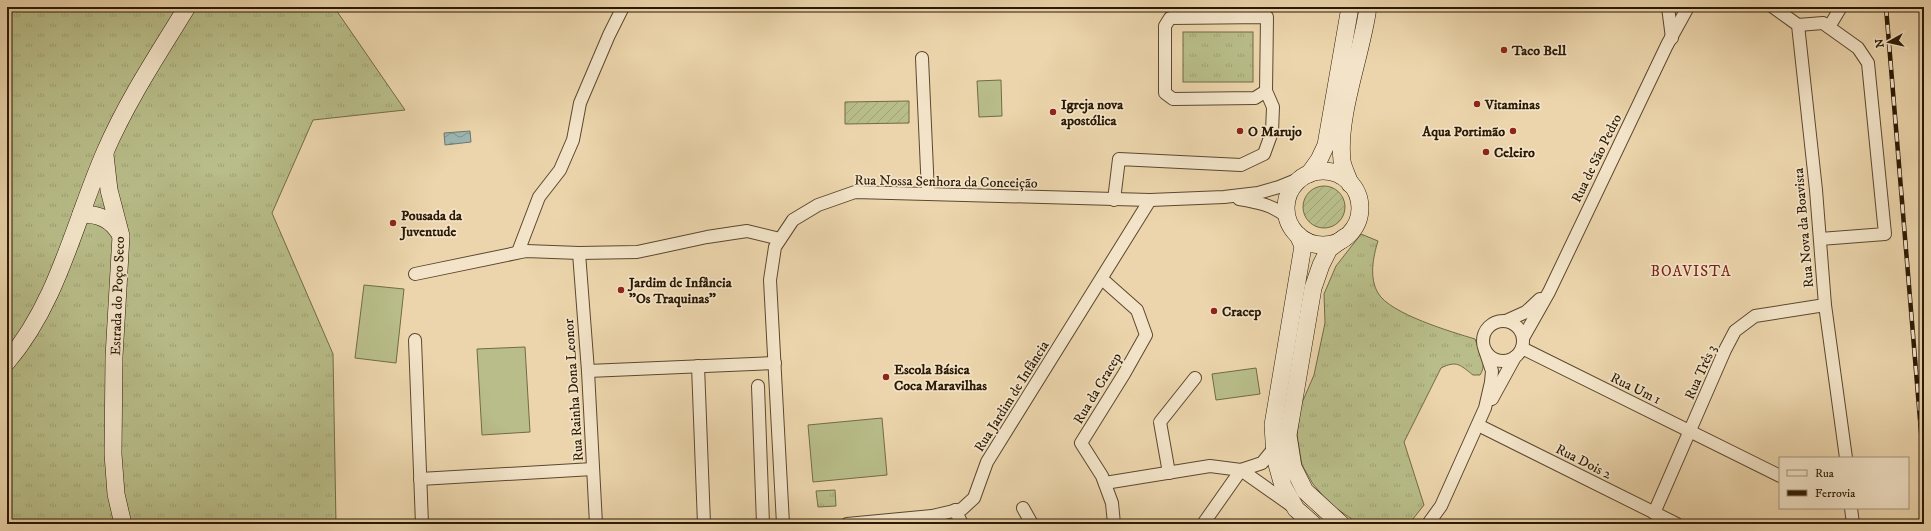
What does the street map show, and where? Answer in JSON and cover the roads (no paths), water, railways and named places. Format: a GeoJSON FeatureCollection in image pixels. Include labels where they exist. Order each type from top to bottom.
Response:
{"type":"FeatureCollection","features":[{"type":"Feature","properties":{"kind":"main road"},"geometry":{"type":"LineString","coordinates":[[7,362],[21,345],[42,313],[82,214],[105,151],[142,78],[187,7]]}},
{"type":"Feature","properties":{"kind":"main road"},"geometry":{"type":"LineString","coordinates":[[1345,237],[1334,243],[1321,245],[1309,242],[1292,229],[1287,218],[1286,208],[1288,195],[1292,187],[1305,176],[1319,160],[1326,145],[1350,7]]}},
{"type":"Feature","properties":{"kind":"main road"},"geometry":{"type":"LineString","coordinates":[[1342,524],[1305,491],[1293,467],[1288,435],[1313,288],[1321,265],[1329,249],[1345,237],[1354,226],[1359,214],[1358,197],[1350,184],[1342,162],[1342,140],[1347,106],[1365,28],[1368,7]]}},
{"type":"Feature","properties":{"kind":"main road","name":"Estrada do Poço Seco"},"geometry":{"type":"LineString","coordinates":[[105,151],[109,190],[121,236],[114,357],[113,454],[116,494],[123,524]]}},
{"type":"Feature","properties":{"kind":"main road"},"geometry":{"type":"LineString","coordinates":[[1305,176],[1320,171],[1330,172],[1342,176],[1350,184]]}},
{"type":"Feature","properties":{"kind":"main road"},"geometry":{"type":"LineString","coordinates":[[82,214],[95,214],[106,219],[115,225],[121,236]]}},
{"type":"Feature","properties":{"kind":"main road"},"geometry":{"type":"LineString","coordinates":[[1298,235],[1303,246],[1273,425],[1275,457],[1283,486],[1296,509],[1313,524]]}},
{"type":"Feature","properties":{"kind":"street"},"geometry":{"type":"LineString","coordinates":[[518,252],[539,197],[560,170],[573,140],[580,103],[623,7]]}},
{"type":"Feature","properties":{"kind":"street"},"geometry":{"type":"LineString","coordinates":[[1668,7],[1672,38]]}},
{"type":"Feature","properties":{"kind":"street","name":"Rua de São Pedro"},"geometry":{"type":"LineString","coordinates":[[1478,425],[1549,292],[1688,7]]}},
{"type":"Feature","properties":{"kind":"street"},"geometry":{"type":"LineString","coordinates":[[1773,7],[1798,25],[1823,23],[1858,48],[1868,63],[1885,234],[1820,239]]}},
{"type":"Feature","properties":{"kind":"street"},"geometry":{"type":"LineString","coordinates":[[1829,27],[1841,7]]}},
{"type":"Feature","properties":{"kind":"street"},"geometry":{"type":"LineString","coordinates":[[1114,200],[1119,159],[1241,165],[1264,154],[1272,132],[1273,107],[1266,91],[1267,17],[1170,18],[1165,26],[1165,93],[1173,98],[1255,98],[1266,91]]}},
{"type":"Feature","properties":{"kind":"street","name":"Rua Nova da Boavista"},"geometry":{"type":"LineString","coordinates":[[1798,25],[1820,239],[1825,305],[1846,457]]}},
{"type":"Feature","properties":{"kind":"street"},"geometry":{"type":"LineString","coordinates":[[922,58],[928,193]]}},
{"type":"Feature","properties":{"kind":"street"},"geometry":{"type":"LineString","coordinates":[[1224,197],[1279,188],[1305,176]]}},
{"type":"Feature","properties":{"kind":"street","name":"Rua Nossa Senhora da Conceição"},"geometry":{"type":"LineString","coordinates":[[783,524],[776,363],[770,280],[775,247],[793,220],[818,204],[855,192],[928,193],[1114,200],[1224,197]]}},
{"type":"Feature","properties":{"kind":"street"},"geometry":{"type":"LineString","coordinates":[[1224,197],[1260,202],[1279,211],[1287,218]]}},
{"type":"Feature","properties":{"kind":"street","name":"Rua Jardim de Infância"},"geometry":{"type":"LineString","coordinates":[[849,524],[895,522],[932,516],[962,509],[974,498],[987,462],[1102,280],[1150,200]]}},
{"type":"Feature","properties":{"kind":"street"},"geometry":{"type":"LineString","coordinates":[[415,274],[518,252],[637,252],[707,237],[747,231],[780,239]]}},
{"type":"Feature","properties":{"kind":"street","name":"Rua Rainha Dona Leonor"},"geometry":{"type":"LineString","coordinates":[[579,253],[588,371],[596,524]]}},
{"type":"Feature","properties":{"kind":"street","name":"Rua da Cracep"},"geometry":{"type":"LineString","coordinates":[[1102,280],[1137,310],[1146,335],[1124,374],[1081,443],[1104,483],[1112,502],[1114,524]]}},
{"type":"Feature","properties":{"kind":"street"},"geometry":{"type":"LineString","coordinates":[[1428,524],[1441,506],[1485,408],[1492,382],[1492,371],[1485,350],[1484,333],[1494,323],[1506,321],[1526,312],[1549,292]]}},
{"type":"Feature","properties":{"kind":"street","name":"Rua Três 3"},"geometry":{"type":"LineString","coordinates":[[1654,513],[1735,331],[1755,316],[1825,305]]}},
{"type":"Feature","properties":{"kind":"street"},"geometry":{"type":"LineString","coordinates":[[1485,350],[1489,355],[1498,361],[1510,360],[1520,348],[1519,329],[1506,321]]}},
{"type":"Feature","properties":{"kind":"street"},"geometry":{"type":"LineString","coordinates":[[415,340],[422,524]]}},
{"type":"Feature","properties":{"kind":"street","name":"Rua Um 1"},"geometry":{"type":"LineString","coordinates":[[1520,348],[1779,476]]}},
{"type":"Feature","properties":{"kind":"street"},"geometry":{"type":"LineString","coordinates":[[588,371],[776,363]]}},
{"type":"Feature","properties":{"kind":"street"},"geometry":{"type":"LineString","coordinates":[[698,366],[704,524]]}},
{"type":"Feature","properties":{"kind":"street"},"geometry":{"type":"LineString","coordinates":[[1169,473],[1160,422],[1195,378]]}},
{"type":"Feature","properties":{"kind":"street"},"geometry":{"type":"LineString","coordinates":[[758,386],[763,524]]}},
{"type":"Feature","properties":{"kind":"street","name":"Rua Dois 2"},"geometry":{"type":"LineString","coordinates":[[1478,425],[1677,524]]}},
{"type":"Feature","properties":{"kind":"street"},"geometry":{"type":"LineString","coordinates":[[761,443],[780,441]]}},
{"type":"Feature","properties":{"kind":"street"},"geometry":{"type":"LineString","coordinates":[[1104,483],[1210,466],[1241,470],[1262,463],[1275,447]]}},
{"type":"Feature","properties":{"kind":"street"},"geometry":{"type":"LineString","coordinates":[[420,479],[593,469]]}},
{"type":"Feature","properties":{"kind":"street"},"geometry":{"type":"LineString","coordinates":[[1241,470],[1296,509]]}},
{"type":"Feature","properties":{"kind":"street"},"geometry":{"type":"LineString","coordinates":[[1204,524],[1241,470]]}},
{"type":"Feature","properties":{"kind":"street"},"geometry":{"type":"LineString","coordinates":[[1440,524],[1441,506]]}},
{"type":"Feature","properties":{"kind":"street"},"geometry":{"type":"LineString","coordinates":[[1022,508],[1032,524]]}},
{"type":"Feature","properties":{"kind":"street"},"geometry":{"type":"LineString","coordinates":[[1851,509],[1853,524]]}},
{"type":"Feature","properties":{"kind":"street"},"geometry":{"type":"LineString","coordinates":[[955,510],[962,524]]}},
{"type":"Feature","properties":{"kind":"water"},"geometry":{"type":"Polygon","coordinates":[[[470,131],[471,142],[445,145],[444,133],[470,131]]]}},
{"type":"Feature","properties":{"kind":"railway"},"geometry":{"type":"LineString","coordinates":[[1886,7],[1924,468]]}},
{"type":"Feature","properties":{"kind":"place","name":"Taco Bell"},"geometry":{"type":"Point","coordinates":[1504,50]}},
{"type":"Feature","properties":{"kind":"place","name":"Vitaminas"},"geometry":{"type":"Point","coordinates":[1477,104]}},
{"type":"Feature","properties":{"kind":"place","name":"Igreja nova apostólica"},"geometry":{"type":"Point","coordinates":[1053,112]}},
{"type":"Feature","properties":{"kind":"place","name":"O Marujo"},"geometry":{"type":"Point","coordinates":[1240,131]}},
{"type":"Feature","properties":{"kind":"place","name":"Aqua Portimão"},"geometry":{"type":"Point","coordinates":[1513,131]}},
{"type":"Feature","properties":{"kind":"place","name":"Celeiro"},"geometry":{"type":"Point","coordinates":[1486,152]}},
{"type":"Feature","properties":{"kind":"place","name":"Pousada da Juventude"},"geometry":{"type":"Point","coordinates":[393,223]}},
{"type":"Feature","properties":{"kind":"place","name":"Jardim de Infância \"Os Traquinas\""},"geometry":{"type":"Point","coordinates":[621,290]}},
{"type":"Feature","properties":{"kind":"place","name":"Cracep"},"geometry":{"type":"Point","coordinates":[1214,311]}},
{"type":"Feature","properties":{"kind":"place","name":"Escola Básica Coca Maravilhas"},"geometry":{"type":"Point","coordinates":[886,377]}},
{"type":"Feature","properties":{"kind":"district","name":"BOAVISTA"},"geometry":{"type":"Point","coordinates":[1691,271]}}]}
